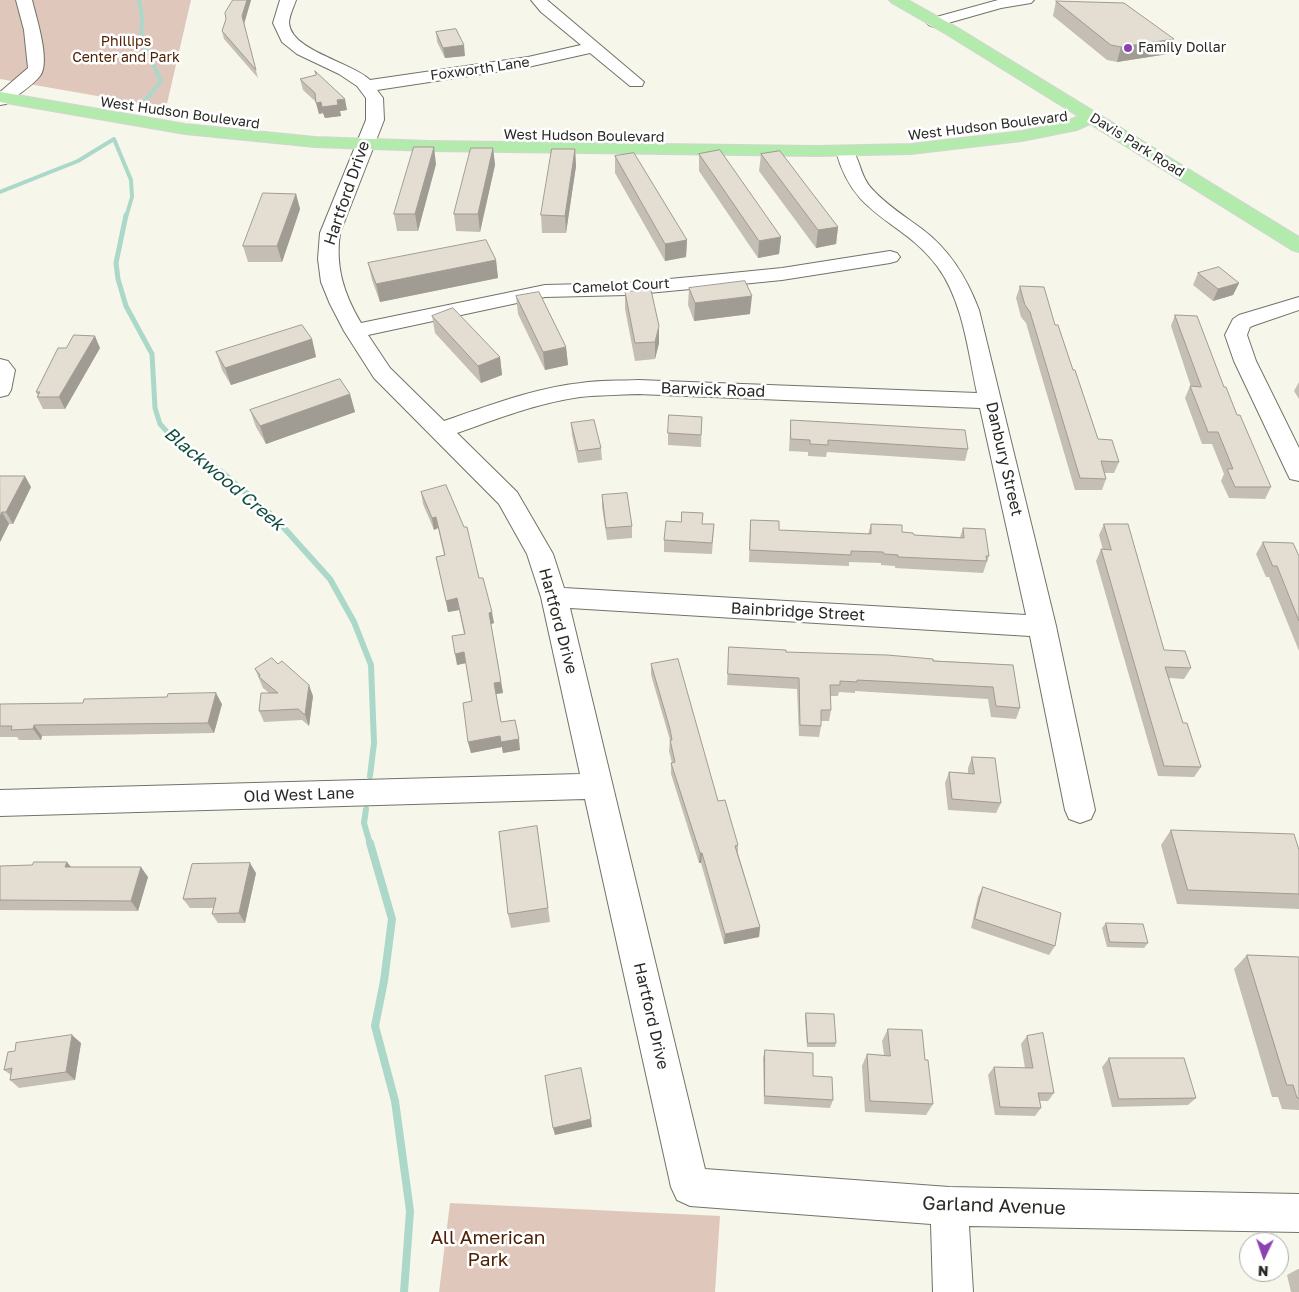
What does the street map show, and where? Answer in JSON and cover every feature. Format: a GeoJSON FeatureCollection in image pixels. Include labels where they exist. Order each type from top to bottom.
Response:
{"type":"FeatureCollection","features":[{"type":"Feature","properties":{"kind":"main road","name":"Davis Park Road"},"geometry":{"type":"LineString","coordinates":[[897,0],[1299,246]]}},
{"type":"Feature","properties":{"kind":"main road","name":"West Hudson Boulevard"},"geometry":{"type":"LineString","coordinates":[[4,93],[185,129],[259,137],[845,139],[929,135],[1055,116],[1091,117]]}},
{"type":"Feature","properties":{"kind":"main road","name":"West Hudson Boulevard"},"geometry":{"type":"LineString","coordinates":[[367,138],[845,151],[910,149],[990,141],[1071,126],[1091,117]]}},
{"type":"Feature","properties":{"kind":"street"},"geometry":{"type":"LineString","coordinates":[[4,93],[33,74],[37,65],[32,30],[24,0]]}},
{"type":"Feature","properties":{"kind":"street"},"geometry":{"type":"LineString","coordinates":[[288,0],[282,13],[281,24],[286,37],[293,45],[309,55],[349,72],[367,86]]}},
{"type":"Feature","properties":{"kind":"street"},"geometry":{"type":"LineString","coordinates":[[539,0],[592,47],[636,82]]}},
{"type":"Feature","properties":{"kind":"street"},"geometry":{"type":"LineString","coordinates":[[934,22],[999,2],[1026,0]]}},
{"type":"Feature","properties":{"kind":"street","name":"Foxworth Lane"},"geometry":{"type":"LineString","coordinates":[[367,86],[528,62],[592,47]]}},
{"type":"Feature","properties":{"kind":"street","name":"Hartford Drive"},"geometry":{"type":"LineString","coordinates":[[367,86],[377,106],[375,120],[330,233],[326,257],[335,297],[364,350],[392,384],[442,430],[508,498],[540,554],[554,598],[690,1187]]}},
{"type":"Feature","properties":{"kind":"street","name":"Danbury Street"},"geometry":{"type":"LineString","coordinates":[[845,151],[852,174],[871,200],[926,242],[953,273],[964,293],[1042,626],[1080,810]]}},
{"type":"Feature","properties":{"kind":"street","name":"Camelot Court"},"geometry":{"type":"LineString","coordinates":[[355,332],[544,291],[627,289],[722,280],[890,257]]}},
{"type":"Feature","properties":{"kind":"street"},"geometry":{"type":"LineString","coordinates":[[1299,303],[1247,320],[1240,324],[1236,335],[1245,361],[1299,473]]}},
{"type":"Feature","properties":{"kind":"street"},"geometry":{"type":"LineString","coordinates":[[0,366],[4,370],[0,390]]}},
{"type":"Feature","properties":{"kind":"street","name":"Barwick Road"},"geometry":{"type":"LineString","coordinates":[[442,430],[488,413],[533,401],[578,390],[604,388],[638,387],[990,401]]}},
{"type":"Feature","properties":{"kind":"street","name":"Bainbridge Street"},"geometry":{"type":"LineString","coordinates":[[554,598],[1042,626]]}},
{"type":"Feature","properties":{"kind":"street","name":"Old West Lane"},"geometry":{"type":"LineString","coordinates":[[0,803],[598,786]]}},
{"type":"Feature","properties":{"kind":"street","name":"Garland Avenue"},"geometry":{"type":"LineString","coordinates":[[690,1187],[949,1206],[1299,1213]]}},
{"type":"Feature","properties":{"kind":"street"},"geometry":{"type":"LineString","coordinates":[[949,1206],[953,1292]]}},
{"type":"Feature","properties":{"kind":"green space","name":"Phillips Center and Park"},"geometry":{"type":"Polygon","coordinates":[[[0,0],[191,0],[166,108],[0,79],[0,0]]]}},
{"type":"Feature","properties":{"kind":"green space","name":"All American Park"},"geometry":{"type":"Polygon","coordinates":[[[450,1203],[720,1216],[715,1292],[439,1292],[450,1203]]]}},
{"type":"Feature","properties":{"kind":"building"},"geometry":{"type":"Polygon","coordinates":[[[233,0],[247,0],[242,16],[256,70],[222,31],[226,19],[225,13],[233,0]]]}},
{"type":"Feature","properties":{"kind":"building"},"geometry":{"type":"Polygon","coordinates":[[[1056,1],[1124,3],[1174,39],[1121,47],[1111,45],[1056,1]]]}},
{"type":"Feature","properties":{"kind":"building"},"geometry":{"type":"Polygon","coordinates":[[[456,29],[464,45],[443,48],[436,32],[456,29]]]}},
{"type":"Feature","properties":{"kind":"building"},"geometry":{"type":"Polygon","coordinates":[[[315,71],[345,99],[337,100],[338,105],[322,107],[321,102],[316,103],[315,93],[300,79],[316,75],[315,71]]]}},
{"type":"Feature","properties":{"kind":"building"},"geometry":{"type":"Polygon","coordinates":[[[414,147],[434,147],[415,214],[394,214],[414,147]]]}},
{"type":"Feature","properties":{"kind":"building"},"geometry":{"type":"Polygon","coordinates":[[[471,148],[493,148],[478,214],[454,214],[471,148]]]}},
{"type":"Feature","properties":{"kind":"building"},"geometry":{"type":"Polygon","coordinates":[[[552,149],[575,149],[565,216],[541,215],[552,149]]]}},
{"type":"Feature","properties":{"kind":"building"},"geometry":{"type":"Polygon","coordinates":[[[720,150],[781,237],[759,241],[699,154],[720,150]]]}},
{"type":"Feature","properties":{"kind":"building"},"geometry":{"type":"Polygon","coordinates":[[[780,151],[838,227],[818,230],[761,154],[780,151]]]}},
{"type":"Feature","properties":{"kind":"building"},"geometry":{"type":"Polygon","coordinates":[[[634,153],[687,240],[665,244],[615,156],[634,153]]]}},
{"type":"Feature","properties":{"kind":"building"},"geometry":{"type":"Polygon","coordinates":[[[263,193],[296,194],[277,246],[243,246],[263,193]]]}},
{"type":"Feature","properties":{"kind":"building"},"geometry":{"type":"Polygon","coordinates":[[[486,240],[496,260],[376,284],[368,263],[486,240]]]}},
{"type":"Feature","properties":{"kind":"building"},"geometry":{"type":"Polygon","coordinates":[[[1219,267],[1239,283],[1218,289],[1198,273],[1219,267]]]}},
{"type":"Feature","properties":{"kind":"building"},"geometry":{"type":"Polygon","coordinates":[[[745,281],[752,296],[695,303],[689,288],[745,281]]]}},
{"type":"Feature","properties":{"kind":"building"},"geometry":{"type":"Polygon","coordinates":[[[1020,286],[1044,287],[1055,325],[1058,325],[1073,370],[1075,370],[1098,439],[1112,440],[1119,462],[1101,461],[1106,479],[1080,478],[1030,312],[1025,305],[1020,286]]]}},
{"type":"Feature","properties":{"kind":"building"},"geometry":{"type":"Polygon","coordinates":[[[651,290],[659,326],[655,342],[635,343],[625,292],[651,290]]]}},
{"type":"Feature","properties":{"kind":"building"},"geometry":{"type":"Polygon","coordinates":[[[539,292],[566,347],[543,352],[516,296],[539,292]]]}},
{"type":"Feature","properties":{"kind":"building"},"geometry":{"type":"Polygon","coordinates":[[[453,308],[500,357],[478,366],[432,316],[453,308]]]}},
{"type":"Feature","properties":{"kind":"building"},"geometry":{"type":"Polygon","coordinates":[[[1175,315],[1197,316],[1224,387],[1226,387],[1237,415],[1240,415],[1271,487],[1235,487],[1227,469],[1233,469],[1218,432],[1208,432],[1190,386],[1201,387],[1175,315]]]}},
{"type":"Feature","properties":{"kind":"building"},"geometry":{"type":"Polygon","coordinates":[[[302,325],[312,339],[225,368],[216,352],[302,325]]]}},
{"type":"Feature","properties":{"kind":"building"},"geometry":{"type":"Polygon","coordinates":[[[74,335],[95,336],[59,397],[37,397],[40,392],[36,392],[58,348],[66,348],[74,335]]]}},
{"type":"Feature","properties":{"kind":"building"},"geometry":{"type":"Polygon","coordinates":[[[340,379],[350,394],[260,426],[250,410],[340,379]]]}},
{"type":"Feature","properties":{"kind":"building"},"geometry":{"type":"Polygon","coordinates":[[[669,415],[702,417],[701,435],[668,433],[669,415]]]}},
{"type":"Feature","properties":{"kind":"building"},"geometry":{"type":"Polygon","coordinates":[[[594,420],[601,448],[578,451],[571,423],[594,420]]]}},
{"type":"Feature","properties":{"kind":"building"},"geometry":{"type":"Polygon","coordinates":[[[791,420],[965,430],[968,449],[828,440],[828,445],[810,444],[810,440],[791,439],[791,420]]]}},
{"type":"Feature","properties":{"kind":"building"},"geometry":{"type":"Polygon","coordinates":[[[0,476],[25,476],[6,512],[2,512],[0,516],[0,476]]]}},
{"type":"Feature","properties":{"kind":"building"},"geometry":{"type":"Polygon","coordinates":[[[446,485],[464,527],[467,527],[479,578],[483,578],[492,612],[489,613],[501,682],[494,683],[501,722],[515,720],[519,739],[501,742],[500,736],[468,742],[463,703],[472,701],[464,652],[455,654],[452,636],[465,634],[457,598],[446,601],[436,557],[445,555],[436,517],[432,518],[421,492],[446,485]]]}},
{"type":"Feature","properties":{"kind":"building"},"geometry":{"type":"Polygon","coordinates":[[[627,493],[632,526],[606,528],[602,495],[627,493]]]}},
{"type":"Feature","properties":{"kind":"building"},"geometry":{"type":"Polygon","coordinates":[[[682,512],[703,513],[702,524],[714,524],[712,543],[664,540],[666,521],[681,522],[682,512]]]}},
{"type":"Feature","properties":{"kind":"building"},"geometry":{"type":"Polygon","coordinates":[[[751,520],[779,521],[779,530],[871,534],[871,524],[902,525],[902,532],[913,533],[914,535],[964,538],[963,528],[985,529],[989,556],[986,556],[987,561],[898,557],[898,555],[884,554],[883,552],[851,551],[851,555],[750,550],[751,520]]]}},
{"type":"Feature","properties":{"kind":"building"},"geometry":{"type":"Polygon","coordinates":[[[1104,524],[1128,524],[1164,650],[1185,651],[1191,668],[1165,667],[1183,723],[1187,723],[1201,767],[1164,766],[1101,549],[1111,550],[1104,524]]]}},
{"type":"Feature","properties":{"kind":"building"},"geometry":{"type":"Polygon","coordinates":[[[1263,542],[1293,543],[1299,556],[1299,621],[1277,566],[1273,566],[1263,542]]]}},
{"type":"Feature","properties":{"kind":"building"},"geometry":{"type":"Polygon","coordinates":[[[729,647],[786,650],[786,652],[887,655],[933,659],[933,661],[1013,665],[1020,708],[996,706],[993,687],[857,680],[857,682],[840,681],[840,685],[830,685],[831,710],[821,710],[821,726],[800,725],[799,678],[728,674],[729,647]]]}},
{"type":"Feature","properties":{"kind":"building"},"geometry":{"type":"Polygon","coordinates":[[[272,658],[278,664],[282,661],[309,685],[305,715],[298,709],[259,711],[261,693],[278,693],[259,677],[260,675],[255,669],[272,658]]]}},
{"type":"Feature","properties":{"kind":"building"},"geometry":{"type":"Polygon","coordinates":[[[678,659],[718,801],[725,800],[738,845],[735,846],[760,927],[725,934],[702,853],[700,853],[671,763],[675,762],[670,740],[672,740],[670,729],[651,664],[678,659]]]}},
{"type":"Feature","properties":{"kind":"building"},"geometry":{"type":"Polygon","coordinates":[[[216,693],[208,723],[34,725],[33,729],[11,730],[12,726],[0,726],[0,704],[83,703],[84,699],[167,697],[168,694],[216,693]]]}},
{"type":"Feature","properties":{"kind":"building"},"geometry":{"type":"Polygon","coordinates":[[[972,757],[995,758],[1001,803],[952,799],[949,772],[974,774],[972,757]]]}},
{"type":"Feature","properties":{"kind":"building"},"geometry":{"type":"Polygon","coordinates":[[[537,826],[548,908],[508,914],[499,832],[537,826]]]}},
{"type":"Feature","properties":{"kind":"building"},"geometry":{"type":"Polygon","coordinates":[[[1171,830],[1294,834],[1299,850],[1299,894],[1188,890],[1171,830]]]}},
{"type":"Feature","properties":{"kind":"building"},"geometry":{"type":"Polygon","coordinates":[[[34,862],[67,862],[65,867],[141,867],[131,901],[0,900],[0,866],[32,865],[34,862]]]}},
{"type":"Feature","properties":{"kind":"building"},"geometry":{"type":"Polygon","coordinates":[[[250,863],[239,913],[212,914],[216,898],[183,899],[192,864],[250,863]]]}},
{"type":"Feature","properties":{"kind":"building"},"geometry":{"type":"Polygon","coordinates":[[[983,887],[1061,913],[1055,946],[975,919],[983,887]]]}},
{"type":"Feature","properties":{"kind":"building"},"geometry":{"type":"Polygon","coordinates":[[[1106,923],[1143,924],[1148,943],[1110,942],[1106,923]]]}},
{"type":"Feature","properties":{"kind":"building"},"geometry":{"type":"Polygon","coordinates":[[[1247,955],[1299,957],[1299,1098],[1297,1098],[1293,1085],[1287,1085],[1247,955]]]}},
{"type":"Feature","properties":{"kind":"building"},"geometry":{"type":"Polygon","coordinates":[[[806,1013],[834,1014],[836,1043],[808,1043],[806,1013]]]}},
{"type":"Feature","properties":{"kind":"building"},"geometry":{"type":"Polygon","coordinates":[[[888,1029],[922,1030],[925,1060],[928,1060],[933,1104],[870,1101],[867,1054],[890,1056],[888,1029]]]}},
{"type":"Feature","properties":{"kind":"building"},"geometry":{"type":"Polygon","coordinates":[[[1043,1033],[1054,1093],[1038,1093],[1041,1108],[1000,1107],[994,1067],[1033,1068],[1027,1036],[1043,1033]]]}},
{"type":"Feature","properties":{"kind":"building"},"geometry":{"type":"Polygon","coordinates":[[[72,1035],[66,1072],[10,1080],[12,1068],[4,1070],[8,1052],[15,1051],[16,1043],[72,1035]]]}},
{"type":"Feature","properties":{"kind":"building"},"geometry":{"type":"Polygon","coordinates":[[[765,1050],[813,1053],[813,1076],[832,1077],[833,1100],[765,1096],[765,1050]]]}},
{"type":"Feature","properties":{"kind":"building"},"geometry":{"type":"Polygon","coordinates":[[[1109,1058],[1184,1058],[1196,1098],[1119,1099],[1109,1058]]]}},
{"type":"Feature","properties":{"kind":"building"},"geometry":{"type":"Polygon","coordinates":[[[581,1068],[591,1119],[553,1128],[545,1076],[581,1068]]]}},
{"type":"Feature","properties":{"kind":"waterway","name":"Blackwood Creek"},"geometry":{"type":"LineString","coordinates":[[139,0],[142,17],[141,38],[161,81],[144,102]]}},
{"type":"Feature","properties":{"kind":"waterway"},"geometry":{"type":"LineString","coordinates":[[0,192],[78,161],[114,139],[131,180],[132,197],[126,217]]}},
{"type":"Feature","properties":{"kind":"waterway","name":"Blackwood Creek"},"geometry":{"type":"LineString","coordinates":[[126,215],[116,263],[118,279],[126,306],[152,354],[155,408],[160,424],[171,436],[222,472],[245,492]]}},
{"type":"Feature","properties":{"kind":"waterway","name":"Blackwood Creek"},"geometry":{"type":"LineString","coordinates":[[244,491],[276,519],[330,579],[354,622],[371,665],[374,743],[370,776]]}},
{"type":"Feature","properties":{"kind":"waterway","name":"Blackwood Creek"},"geometry":{"type":"LineString","coordinates":[[366,809],[364,823],[370,844]]}},
{"type":"Feature","properties":{"kind":"waterway","name":"Blackwood Creek"},"geometry":{"type":"LineString","coordinates":[[370,843],[392,919],[384,981],[375,1026],[395,1101],[410,1211],[404,1292]]}},
{"type":"Feature","properties":{"kind":"place","name":"Family Dollar"},"geometry":{"type":"Point","coordinates":[1128,48]}}]}
